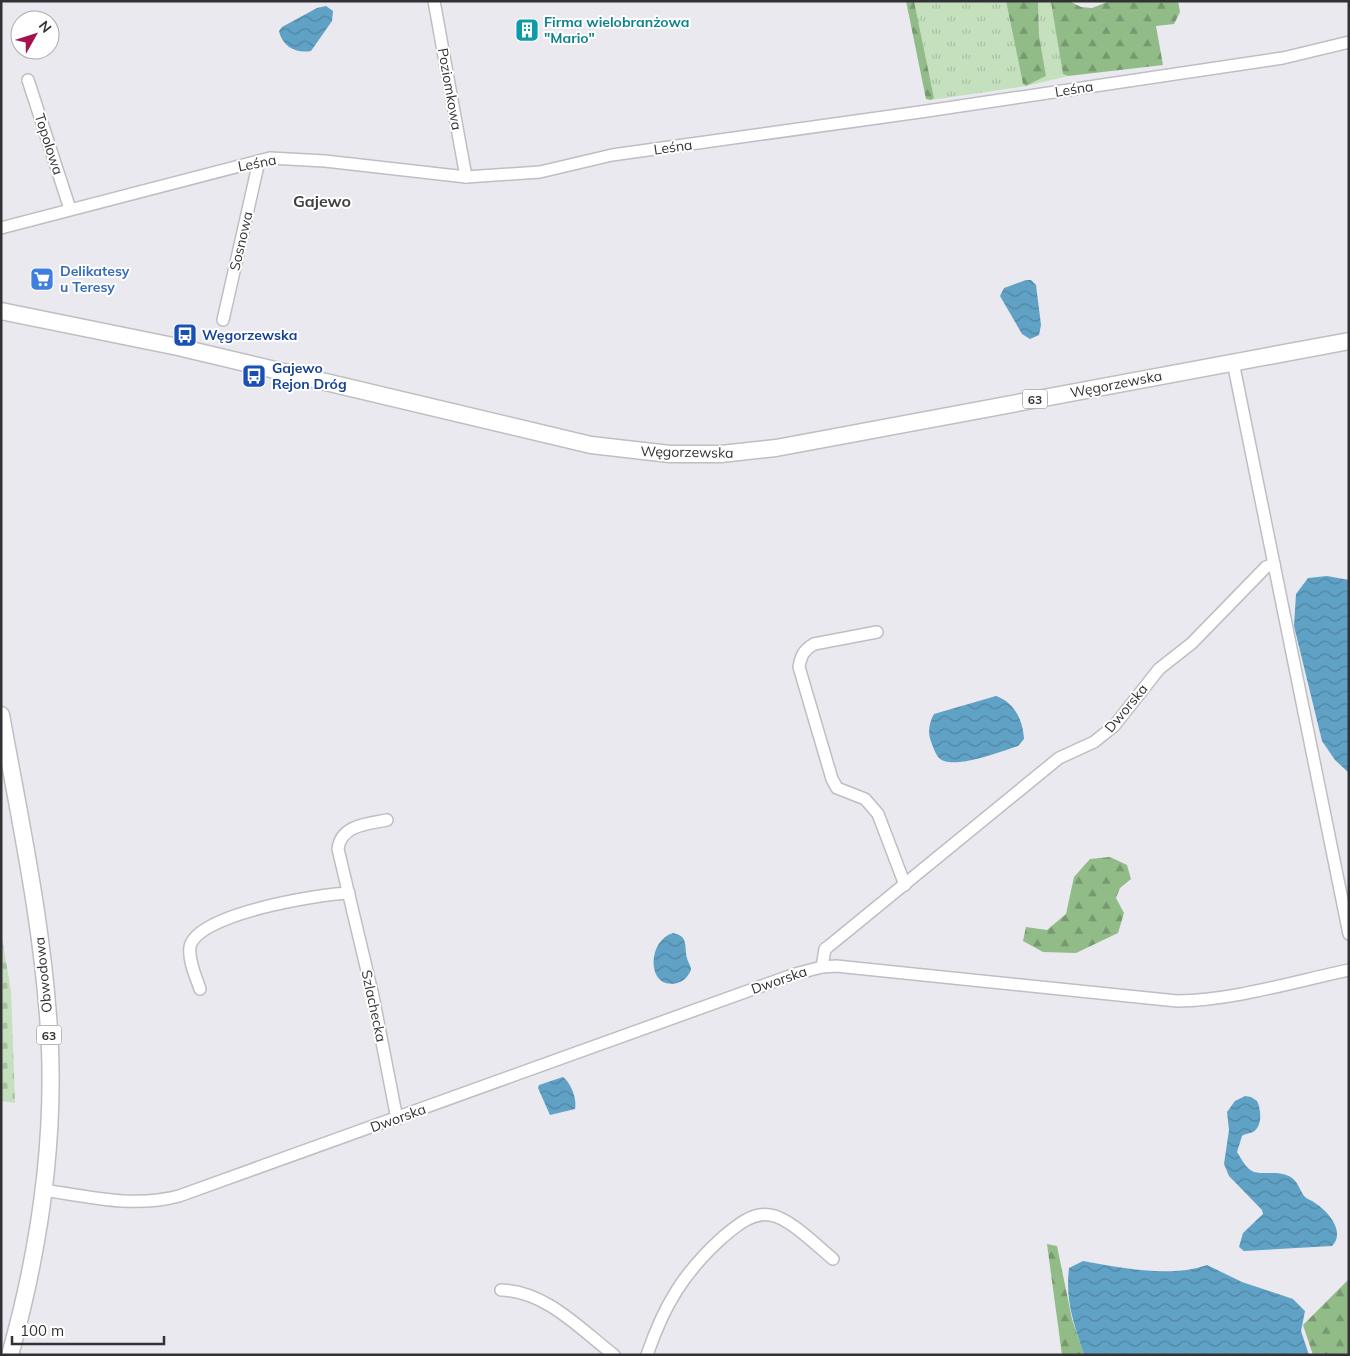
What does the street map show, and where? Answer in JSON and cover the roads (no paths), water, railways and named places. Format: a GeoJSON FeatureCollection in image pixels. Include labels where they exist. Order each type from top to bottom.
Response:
{"type":"FeatureCollection","features":[{"type":"Feature","properties":{"kind":"main road","name":"Węgorzewska"},"geometry":{"type":"LineString","coordinates":[[1,311],[178,347],[591,445],[670,454],[721,454],[776,448],[1349,341]]}},
{"type":"Feature","properties":{"kind":"main road","name":"Obwodowa"},"geometry":{"type":"LineString","coordinates":[[1,715],[35,905],[47,1002],[50,1094],[44,1190],[26,1299],[10,1355]]}},
{"type":"Feature","properties":{"kind":"street","name":"Poziomkowa"},"geometry":{"type":"LineString","coordinates":[[434,1],[466,177]]}},
{"type":"Feature","properties":{"kind":"street","name":"Leśna"},"geometry":{"type":"LineString","coordinates":[[1,228],[259,161],[289,158],[316,160],[466,177],[540,172],[569,167],[612,155],[920,112],[1282,58],[1349,42]]}},
{"type":"Feature","properties":{"kind":"street","name":"Topolowa"},"geometry":{"type":"LineString","coordinates":[[28,80],[70,209]]}},
{"type":"Feature","properties":{"kind":"street","name":"Sosnowa"},"geometry":{"type":"LineString","coordinates":[[223,320],[259,161]]}},
{"type":"Feature","properties":{"kind":"street"},"geometry":{"type":"LineString","coordinates":[[1233,362],[1349,934]]}},
{"type":"Feature","properties":{"kind":"street","name":"Dworska"},"geometry":{"type":"LineString","coordinates":[[44,1190],[130,1203],[156,1202],[205,1189],[779,979],[822,967],[825,950],[1059,758],[1104,735],[1126,712],[1159,669],[1192,643],[1266,567],[1274,564]]}},
{"type":"Feature","properties":{"kind":"street"},"geometry":{"type":"LineString","coordinates":[[877,632],[814,644],[807,648],[801,656],[799,667],[836,788],[865,799],[878,814],[905,885]]}},
{"type":"Feature","properties":{"kind":"street","name":"Szlachecka"},"geometry":{"type":"LineString","coordinates":[[387,820],[356,827],[342,835],[338,849],[373,996],[397,1119]]}},
{"type":"Feature","properties":{"kind":"street"},"geometry":{"type":"LineString","coordinates":[[200,989],[191,959],[190,947],[199,932],[236,915],[278,904],[326,894],[349,893]]}},
{"type":"Feature","properties":{"kind":"street"},"geometry":{"type":"LineString","coordinates":[[822,967],[836,966],[1178,1001],[1237,995],[1349,970]]}},
{"type":"Feature","properties":{"kind":"street"},"geometry":{"type":"LineString","coordinates":[[647,1355],[663,1312],[681,1282],[705,1253],[746,1219],[757,1215],[773,1215],[801,1233],[833,1259]]}},
{"type":"Feature","properties":{"kind":"street"},"geometry":{"type":"LineString","coordinates":[[501,1290],[525,1294],[551,1306],[614,1355]]}},
{"type":"Feature","properties":{"kind":"water"},"geometry":{"type":"Polygon","coordinates":[[[326,6],[333,11],[332,21],[311,51],[295,50],[286,45],[279,31],[282,27],[317,8],[326,6]]]}},
{"type":"Feature","properties":{"kind":"water"},"geometry":{"type":"Polygon","coordinates":[[[1031,280],[1036,285],[1041,325],[1039,335],[1030,339],[1022,334],[1000,296],[1004,288],[1031,280]]]}},
{"type":"Feature","properties":{"kind":"water"},"geometry":{"type":"Polygon","coordinates":[[[1327,576],[1349,580],[1349,773],[1335,760],[1322,741],[1294,626],[1296,594],[1308,578],[1327,576]]]}},
{"type":"Feature","properties":{"kind":"water"},"geometry":{"type":"Polygon","coordinates":[[[996,696],[1013,707],[1022,725],[1024,739],[1018,746],[965,761],[945,761],[939,758],[929,732],[934,714],[996,696]]]}},
{"type":"Feature","properties":{"kind":"water"},"geometry":{"type":"Polygon","coordinates":[[[673,933],[682,936],[684,939],[691,970],[682,981],[667,983],[660,980],[655,973],[654,954],[664,938],[673,933]]]}},
{"type":"Feature","properties":{"kind":"water"},"geometry":{"type":"Polygon","coordinates":[[[563,1077],[569,1083],[573,1092],[575,1109],[550,1115],[538,1088],[539,1085],[563,1077]]]}},
{"type":"Feature","properties":{"kind":"water"},"geometry":{"type":"Polygon","coordinates":[[[1245,1096],[1257,1101],[1260,1122],[1253,1132],[1242,1136],[1237,1152],[1251,1171],[1283,1174],[1294,1180],[1305,1197],[1325,1211],[1334,1222],[1337,1234],[1332,1246],[1244,1251],[1239,1247],[1243,1233],[1263,1214],[1262,1210],[1229,1176],[1224,1164],[1229,1130],[1227,1112],[1235,1101],[1245,1096]]]}},
{"type":"Feature","properties":{"kind":"water"},"geometry":{"type":"Polygon","coordinates":[[[1083,1261],[1129,1269],[1162,1271],[1193,1269],[1207,1265],[1242,1282],[1293,1299],[1305,1311],[1301,1331],[1309,1355],[1084,1355],[1071,1312],[1068,1291],[1069,1268],[1083,1261]]]}},
{"type":"Feature","properties":{"kind":"place","name":"Firma wielobranżowa \"Mario\""},"geometry":{"type":"Point","coordinates":[527,30]}},
{"type":"Feature","properties":{"kind":"place","name":"Delikatesy u Teresy"},"geometry":{"type":"Point","coordinates":[42,279]}},
{"type":"Feature","properties":{"kind":"place","name":"Węgorzewska"},"geometry":{"type":"Point","coordinates":[185,335]}},
{"type":"Feature","properties":{"kind":"place","name":"Gajewo Rejon Dróg"},"geometry":{"type":"Point","coordinates":[254,376]}},
{"type":"Feature","properties":{"kind":"district","name":"Gajewo"},"geometry":{"type":"Point","coordinates":[322,201]}}]}
